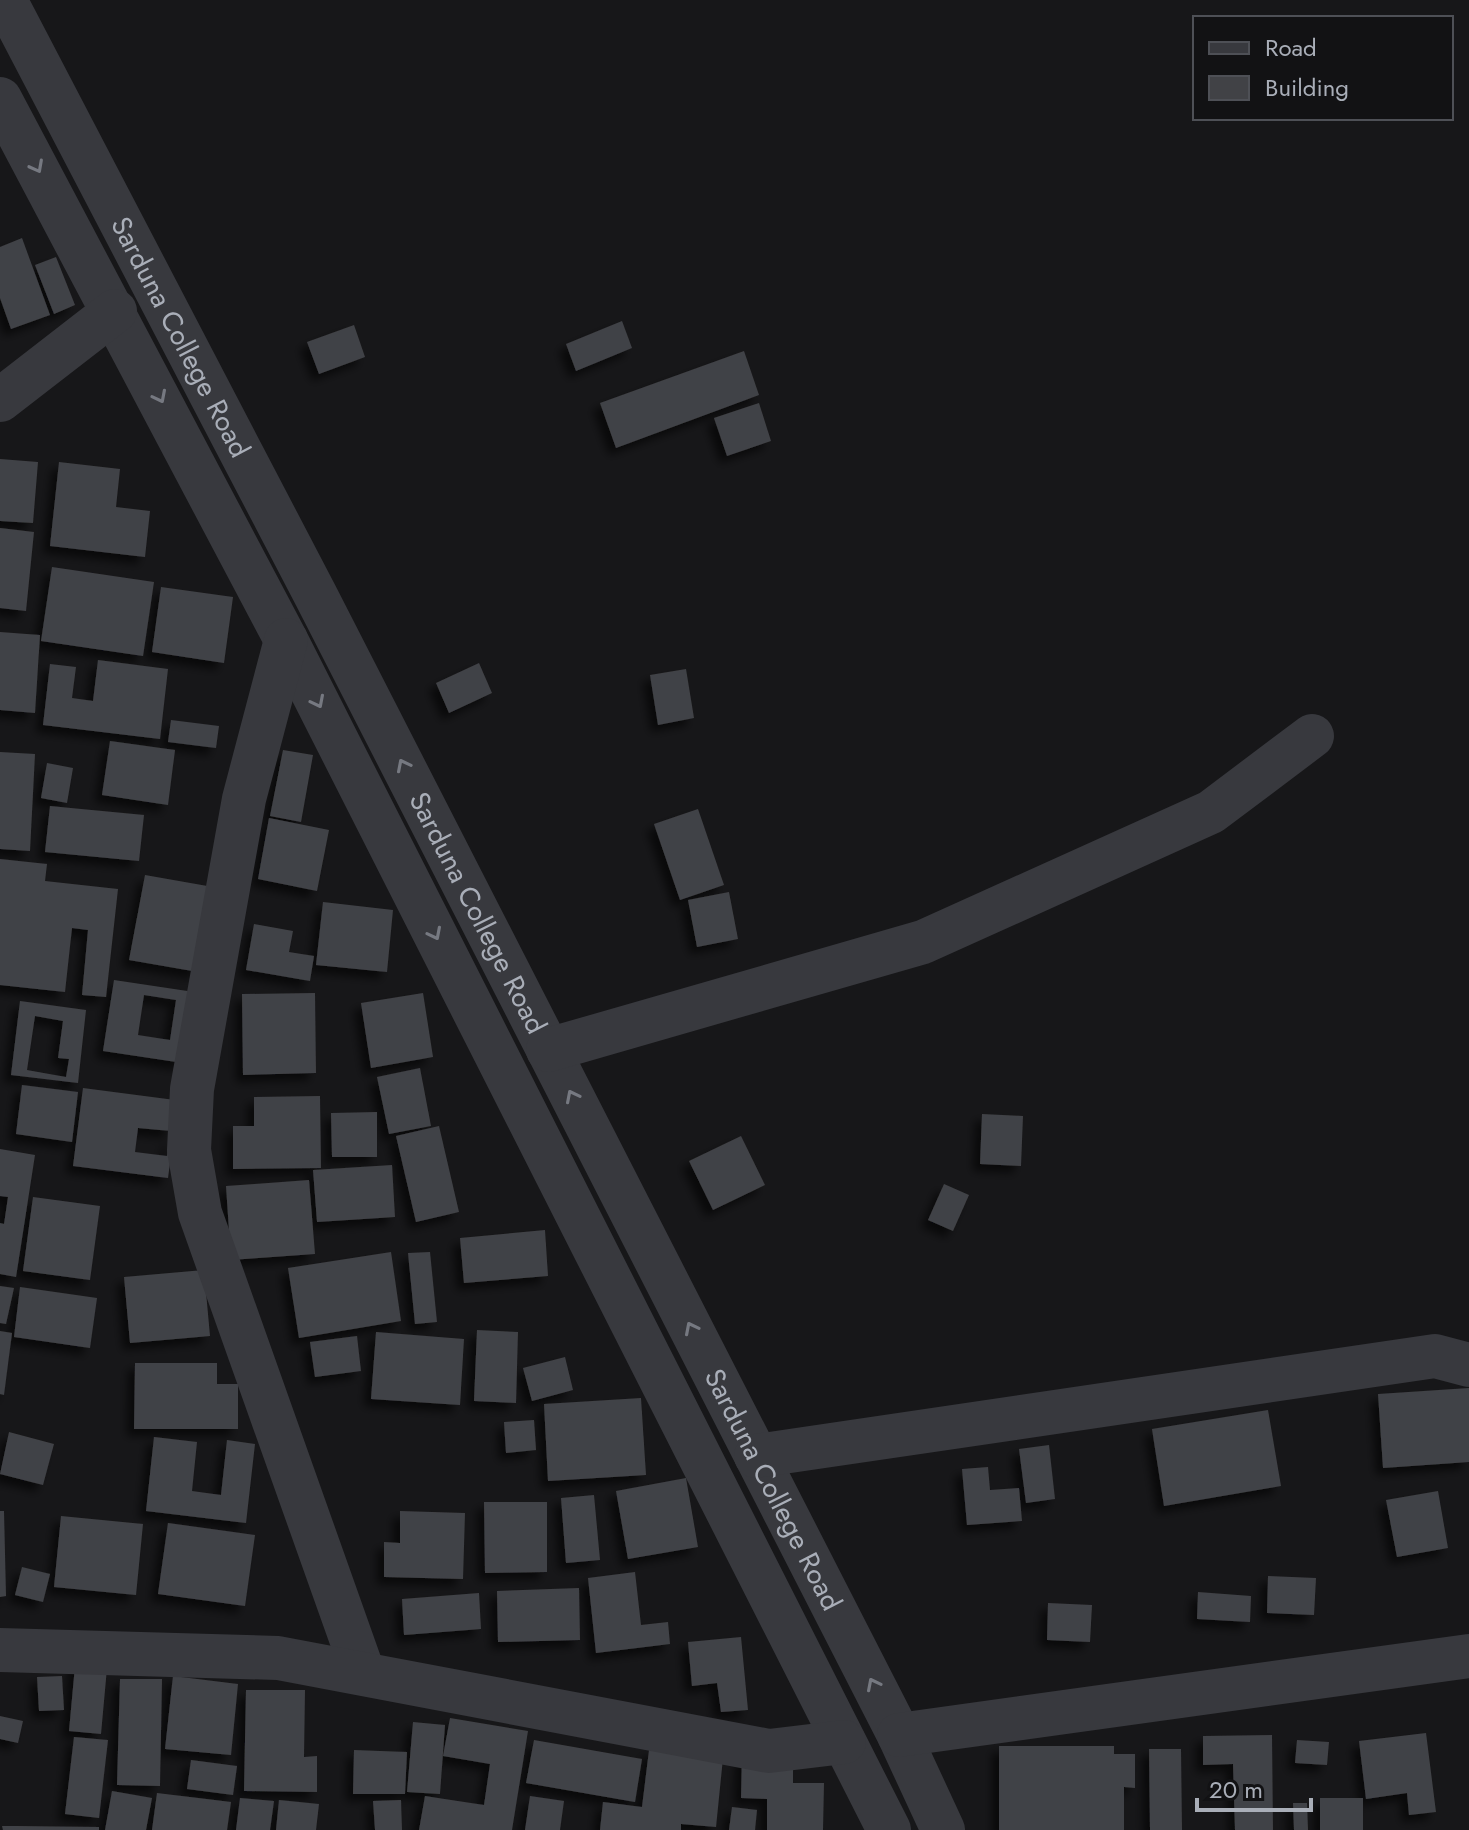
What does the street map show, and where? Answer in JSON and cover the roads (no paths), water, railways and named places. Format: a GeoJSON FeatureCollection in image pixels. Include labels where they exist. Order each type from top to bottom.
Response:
{"type":"FeatureCollection","features":[{"type":"Feature","properties":{"kind":"street","name":"Sarduna College Road"},"geometry":{"type":"LineString","coordinates":[[5,0],[548,1050],[899,1735],[943,1830]]}},
{"type":"Feature","properties":{"kind":"street","name":"Sarduna College Road"},"geometry":{"type":"LineString","coordinates":[[0,99],[115,311],[286,640],[889,1830]]}},
{"type":"Feature","properties":{"kind":"street"},"geometry":{"type":"LineString","coordinates":[[0,400],[115,311]]}},
{"type":"Feature","properties":{"kind":"street"},"geometry":{"type":"LineString","coordinates":[[286,640],[244,799],[192,1089],[189,1150],[200,1213],[363,1672]]}},
{"type":"Feature","properties":{"kind":"street"},"geometry":{"type":"LineString","coordinates":[[548,1050],[923,942],[1211,812],[1312,736]]}},
{"type":"Feature","properties":{"kind":"street"},"geometry":{"type":"LineString","coordinates":[[756,1456],[1435,1356],[1469,1365]]}},
{"type":"Feature","properties":{"kind":"street"},"geometry":{"type":"LineString","coordinates":[[0,1650],[278,1658],[769,1751],[844,1742]]}},
{"type":"Feature","properties":{"kind":"street"},"geometry":{"type":"LineString","coordinates":[[899,1735],[1469,1656]]}}]}
